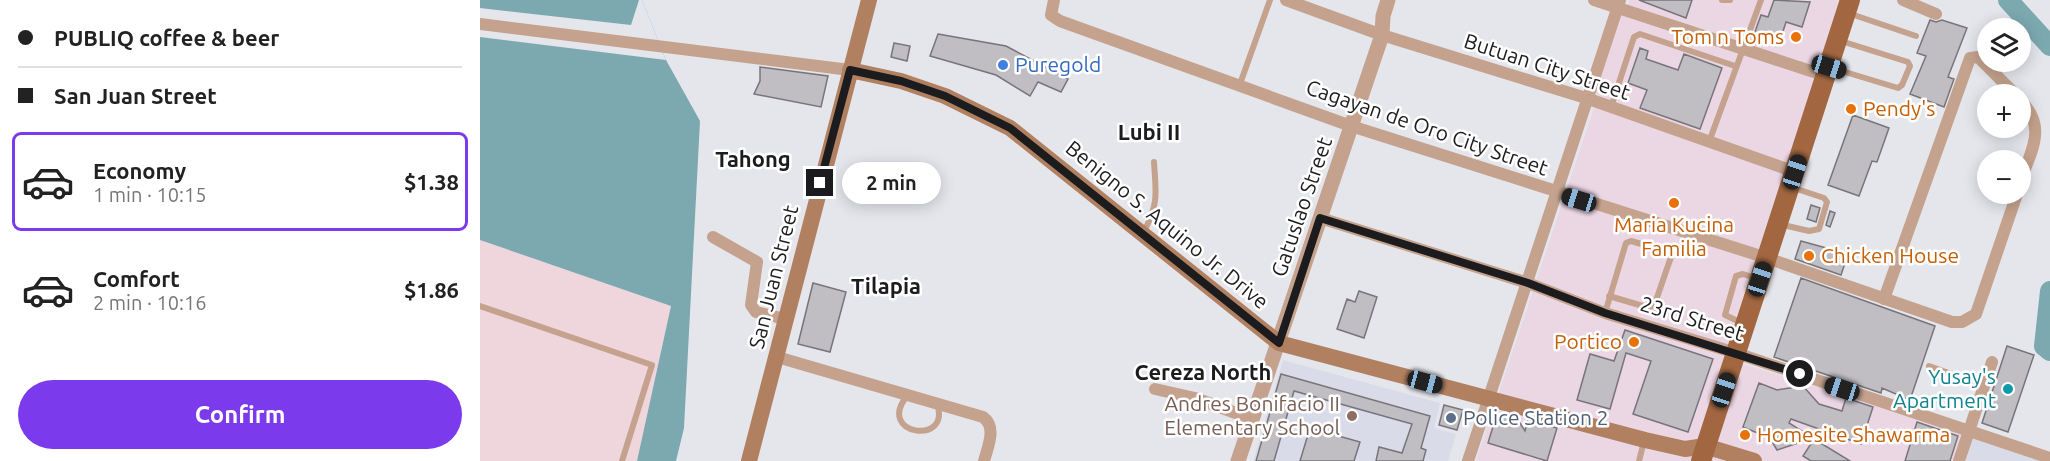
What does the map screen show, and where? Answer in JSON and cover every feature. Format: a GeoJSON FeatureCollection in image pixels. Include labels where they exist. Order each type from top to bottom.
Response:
{"type":"FeatureCollection","features":[{"type":"Feature","properties":{"kind":"main road","name":"San Juan Street"},"geometry":{"type":"LineString","coordinates":[[749,461],[869,0]]}},
{"type":"Feature","properties":{"kind":"main road"},"geometry":{"type":"LineString","coordinates":[[1697,454],[1746,324],[1848,6]]}},
{"type":"Feature","properties":{"kind":"main road","name":"Benigno S. Aquino Jr. Drive"},"geometry":{"type":"LineString","coordinates":[[850,70],[901,81],[945,96],[1010,128],[1279,343],[1697,454],[1754,461]]}},
{"type":"Feature","properties":{"kind":"street","name":"Cagayan de Oro City Street"},"geometry":{"type":"LineString","coordinates":[[1054,0],[1051,15],[1060,21],[1240,84],[1351,126],[1767,258],[1952,322],[1965,321],[1976,314],[2014,204]]}},
{"type":"Feature","properties":{"kind":"street","name":"Butuan City Street"},"geometry":{"type":"LineString","coordinates":[[1286,0],[1382,35],[1586,98],[1709,142],[1793,179]]}},
{"type":"Feature","properties":{"kind":"street","name":"Gatuslao Street"},"geometry":{"type":"LineString","coordinates":[[1238,461],[1382,35],[1383,16],[1388,0]]}},
{"type":"Feature","properties":{"kind":"street"},"geometry":{"type":"LineString","coordinates":[[1594,0],[1618,4],[1742,49],[1828,71]]}},
{"type":"Feature","properties":{"kind":"street"},"geometry":{"type":"LineString","coordinates":[[1903,0],[1936,14]]}},
{"type":"Feature","properties":{"kind":"street"},"geometry":{"type":"LineString","coordinates":[[1468,461],[1558,193],[1586,98],[1618,4]]}},
{"type":"Feature","properties":{"kind":"street","name":"Benigno S. Aquino Jr. Drive"},"geometry":{"type":"LineString","coordinates":[[480,24],[850,70]]}},
{"type":"Feature","properties":{"kind":"street"},"geometry":{"type":"LineString","coordinates":[[1884,299],[1970,58],[1978,57],[2005,84]]}},
{"type":"Feature","properties":{"kind":"street"},"geometry":{"type":"LineString","coordinates":[[2031,113],[2034,116],[2036,135],[2031,150]]}},
{"type":"Feature","properties":{"kind":"street","name":"23rd Street"},"geometry":{"type":"LineString","coordinates":[[1320,218],[1528,283],[1605,313],[1736,353],[2050,458]]}},
{"type":"Feature","properties":{"kind":"street"},"geometry":{"type":"LineString","coordinates":[[713,237],[757,262],[751,305],[756,312],[785,319]]}},
{"type":"Feature","properties":{"kind":"street"},"geometry":{"type":"LineString","coordinates":[[777,357],[937,404],[989,422],[992,428],[984,461]]}},
{"type":"Feature","properties":{"kind":"street"},"geometry":{"type":"LineString","coordinates":[[1959,461],[1992,362]]}},
{"type":"Feature","properties":{"kind":"street"},"geometry":{"type":"LineString","coordinates":[[1155,389],[1195,398],[1252,419]]}},
{"type":"Feature","properties":{"kind":"lane"},"geometry":{"type":"LineString","coordinates":[[1240,84],[1270,0]]}},
{"type":"Feature","properties":{"kind":"lane"},"geometry":{"type":"LineString","coordinates":[[1722,0],[1730,0]]}},
{"type":"Feature","properties":{"kind":"lane"},"geometry":{"type":"LineString","coordinates":[[1709,142],[1761,0]]}},
{"type":"Feature","properties":{"kind":"lane"},"geometry":{"type":"LineString","coordinates":[[1848,6],[1916,36]]}},
{"type":"Feature","properties":{"kind":"lane"},"geometry":{"type":"LineString","coordinates":[[1611,107],[1634,37],[1640,34],[1735,66]]}},
{"type":"Feature","properties":{"kind":"lane"},"geometry":{"type":"LineString","coordinates":[[1828,71],[1898,88],[1902,86],[1910,66],[1908,62],[1838,39]]}},
{"type":"Feature","properties":{"kind":"lane"},"geometry":{"type":"LineString","coordinates":[[1144,233],[1155,210],[1158,196],[1154,162]]}},
{"type":"Feature","properties":{"kind":"lane"},"geometry":{"type":"LineString","coordinates":[[1779,224],[1815,231],[1819,229],[1828,207],[1824,198],[1793,179]]}},
{"type":"Feature","properties":{"kind":"lane"},"geometry":{"type":"LineString","coordinates":[[1605,313],[1610,296],[1628,241],[1669,252],[1671,257],[1653,309],[1610,296]]}},
{"type":"Feature","properties":{"kind":"lane"},"geometry":{"type":"LineString","coordinates":[[480,306],[652,365],[622,461]]}},
{"type":"Feature","properties":{"kind":"lane"},"geometry":{"type":"LineString","coordinates":[[1929,366],[1983,385]]}},
{"type":"Feature","properties":{"kind":"lane"},"geometry":{"type":"LineString","coordinates":[[907,396],[902,402],[900,415],[906,427],[912,430],[925,431],[936,424],[940,411],[937,404]]}},
{"type":"Feature","properties":{"kind":"lane"},"geometry":{"type":"LineString","coordinates":[[1639,461],[1645,440]]}},
{"type":"Feature","properties":{"kind":"shaded area"},"geometry":{"type":"Polygon","coordinates":[[[1630,0],[1840,0],[1723,358],[1969,432],[1959,461],[1476,461],[1597,99],[1591,96],[1622,13],[1625,13],[1630,0]]]}},
{"type":"Feature","properties":{"kind":"shaded area"},"geometry":{"type":"Polygon","coordinates":[[[480,240],[671,306],[637,461],[480,461],[480,240]]]}},
{"type":"Feature","properties":{"kind":"shaded area","name":"Andres Bonifacio II Elementary School"},"geometry":{"type":"Polygon","coordinates":[[[1283,360],[1440,403],[1434,428],[1456,434],[1448,461],[1253,461],[1283,360]]]}},
{"type":"Feature","properties":{"kind":"shaded area"},"geometry":{"type":"Polygon","coordinates":[[[1973,437],[2048,461],[1966,461],[1973,437]]]}},
{"type":"Feature","properties":{"kind":"water"},"geometry":{"type":"Polygon","coordinates":[[[480,0],[642,0],[666,60],[700,121],[684,428],[676,461],[637,461],[671,306],[480,240],[480,0]]]}},
{"type":"Feature","properties":{"kind":"pier"},"geometry":{"type":"Polygon","coordinates":[[[639,0],[642,0],[666,60],[480,37],[480,8],[631,25],[639,0]]]}},
{"type":"Feature","properties":{"kind":"building"},"geometry":{"type":"Polygon","coordinates":[[[1639,0],[1692,0],[1686,18],[1639,0]]]}},
{"type":"Feature","properties":{"kind":"building"},"geometry":{"type":"Polygon","coordinates":[[[1774,0],[1810,2],[1802,27],[1786,22],[1779,44],[1761,37],[1758,45],[1751,43],[1761,15],[1768,17],[1774,0]]]}},
{"type":"Feature","properties":{"kind":"building"},"geometry":{"type":"Polygon","coordinates":[[[1930,20],[1936,22],[1942,20],[1967,28],[1948,77],[1954,79],[1944,107],[1910,94],[1926,56],[1917,53],[1930,20]]]}},
{"type":"Feature","properties":{"kind":"building","name":"Puregold"},"geometry":{"type":"Polygon","coordinates":[[[938,34],[1006,46],[1068,79],[1061,92],[1038,82],[1030,96],[996,75],[930,56],[938,34]]]}},
{"type":"Feature","properties":{"kind":"building"},"geometry":{"type":"Polygon","coordinates":[[[894,43],[910,46],[907,61],[891,57],[894,43]]]}},
{"type":"Feature","properties":{"kind":"building"},"geometry":{"type":"Polygon","coordinates":[[[1640,48],[1648,51],[1646,59],[1678,70],[1684,54],[1722,68],[1700,129],[1640,108],[1647,90],[1628,83],[1640,48]]]}},
{"type":"Feature","properties":{"kind":"building"},"geometry":{"type":"Polygon","coordinates":[[[760,67],[828,76],[821,107],[754,94],[760,81],[760,67]]]}},
{"type":"Feature","properties":{"kind":"building"},"geometry":{"type":"Polygon","coordinates":[[[1853,115],[1889,128],[1877,162],[1872,161],[1859,196],[1828,185],[1853,115]]]}},
{"type":"Feature","properties":{"kind":"building"},"geometry":{"type":"Polygon","coordinates":[[[1811,205],[1820,208],[1816,222],[1807,219],[1811,205]]]}},
{"type":"Feature","properties":{"kind":"building"},"geometry":{"type":"Polygon","coordinates":[[[1830,211],[1835,213],[1830,227],[1826,225],[1830,211]]]}},
{"type":"Feature","properties":{"kind":"building"},"geometry":{"type":"Polygon","coordinates":[[[1801,241],[1848,254],[1841,275],[1795,259],[1801,241]]]}},
{"type":"Feature","properties":{"kind":"building"},"geometry":{"type":"Polygon","coordinates":[[[1801,278],[1935,326],[1910,400],[1882,388],[1881,393],[1774,357],[1801,278]]]}},
{"type":"Feature","properties":{"kind":"building"},"geometry":{"type":"Polygon","coordinates":[[[813,283],[846,292],[830,352],[798,344],[813,283]]]}},
{"type":"Feature","properties":{"kind":"building"},"geometry":{"type":"Polygon","coordinates":[[[1359,291],[1377,297],[1364,338],[1337,329],[1347,299],[1355,302],[1359,291]]]}},
{"type":"Feature","properties":{"kind":"building"},"geometry":{"type":"Polygon","coordinates":[[[1625,330],[1713,359],[1688,432],[1633,414],[1651,361],[1626,353],[1610,409],[1577,400],[1590,354],[1614,361],[1625,330]]]}},
{"type":"Feature","properties":{"kind":"building","name":"Yusay's Apartment"},"geometry":{"type":"Polygon","coordinates":[[[2007,346],[2034,355],[2008,432],[1982,423],[2007,346]]]}},
{"type":"Feature","properties":{"kind":"building"},"geometry":{"type":"Polygon","coordinates":[[[1281,374],[1430,416],[1421,448],[1426,450],[1423,461],[1376,461],[1379,447],[1402,453],[1412,424],[1294,391],[1274,461],[1256,461],[1281,374]]]}},
{"type":"Feature","properties":{"kind":"building"},"geometry":{"type":"Polygon","coordinates":[[[1759,383],[1777,390],[1803,386],[1819,404],[1842,411],[1846,398],[1873,407],[1861,444],[1791,419],[1789,423],[1813,438],[1777,450],[1770,438],[1743,427],[1759,383]]]}},
{"type":"Feature","properties":{"kind":"building","name":"Police Station 2"},"geometry":{"type":"Polygon","coordinates":[[[1444,405],[1463,410],[1457,430],[1439,425],[1444,405]]]}},
{"type":"Feature","properties":{"kind":"building"},"geometry":{"type":"Polygon","coordinates":[[[1504,414],[1516,417],[1525,431],[1528,420],[1557,428],[1547,461],[1488,443],[1495,420],[1504,414]]]}},
{"type":"Feature","properties":{"kind":"building"},"geometry":{"type":"Polygon","coordinates":[[[1917,422],[1958,436],[1950,461],[1905,461],[1917,422]]]}},
{"type":"Feature","properties":{"kind":"building"},"geometry":{"type":"Polygon","coordinates":[[[1310,428],[1360,442],[1354,461],[1300,461],[1310,428]]]}},
{"type":"Feature","properties":{"kind":"building"},"geometry":{"type":"Polygon","coordinates":[[[1814,439],[1850,461],[1811,461],[1803,456],[1814,439]]]}},
{"type":"Feature","properties":{"kind":"waterway"},"geometry":{"type":"LineString","coordinates":[[2008,0],[2050,46]]}},
{"type":"Feature","properties":{"kind":"waterway"},"geometry":{"type":"LineString","coordinates":[[2050,291],[2044,346],[2050,351]]}},
{"type":"Feature","properties":{"kind":"place","name":"Tom n Toms"},"geometry":{"type":"Point","coordinates":[1796,37]}},
{"type":"Feature","properties":{"kind":"place","name":"Puregold"},"geometry":{"type":"Point","coordinates":[1003,65]}},
{"type":"Feature","properties":{"kind":"place","name":"Pendy's"},"geometry":{"type":"Point","coordinates":[1851,109]}},
{"type":"Feature","properties":{"kind":"place","name":"Maria Kucina Familia"},"geometry":{"type":"Point","coordinates":[1674,203]}},
{"type":"Feature","properties":{"kind":"place","name":"Chicken House"},"geometry":{"type":"Point","coordinates":[1809,256]}},
{"type":"Feature","properties":{"kind":"place","name":"Portico"},"geometry":{"type":"Point","coordinates":[1634,342]}},
{"type":"Feature","properties":{"kind":"place","name":"Yusay's Apartment"},"geometry":{"type":"Point","coordinates":[2008,389]}},
{"type":"Feature","properties":{"kind":"place","name":"Andres Bonifacio II Elementary School"},"geometry":{"type":"Point","coordinates":[1352,416]}},
{"type":"Feature","properties":{"kind":"place","name":"Police Station 2"},"geometry":{"type":"Point","coordinates":[1451,418]}},
{"type":"Feature","properties":{"kind":"place","name":"Homesite Shawarma"},"geometry":{"type":"Point","coordinates":[1745,435]}},
{"type":"Feature","properties":{"kind":"district","name":"Lubi II"},"geometry":{"type":"Point","coordinates":[1149,132]}},
{"type":"Feature","properties":{"kind":"district","name":"Tahong"},"geometry":{"type":"Point","coordinates":[753,159]}},
{"type":"Feature","properties":{"kind":"district","name":"Tilapia"},"geometry":{"type":"Point","coordinates":[886,286]}},
{"type":"Feature","properties":{"kind":"district","name":"Cereza North"},"geometry":{"type":"Point","coordinates":[1203,372]}},
{"type":"Feature","properties":{"kind":"route"},"geometry":{"type":"LineString","coordinates":[[820,183],[850,70],[901,81],[945,96],[1010,128],[1279,343],[1320,218],[1528,283],[1605,313],[1800,374]]}}]}
